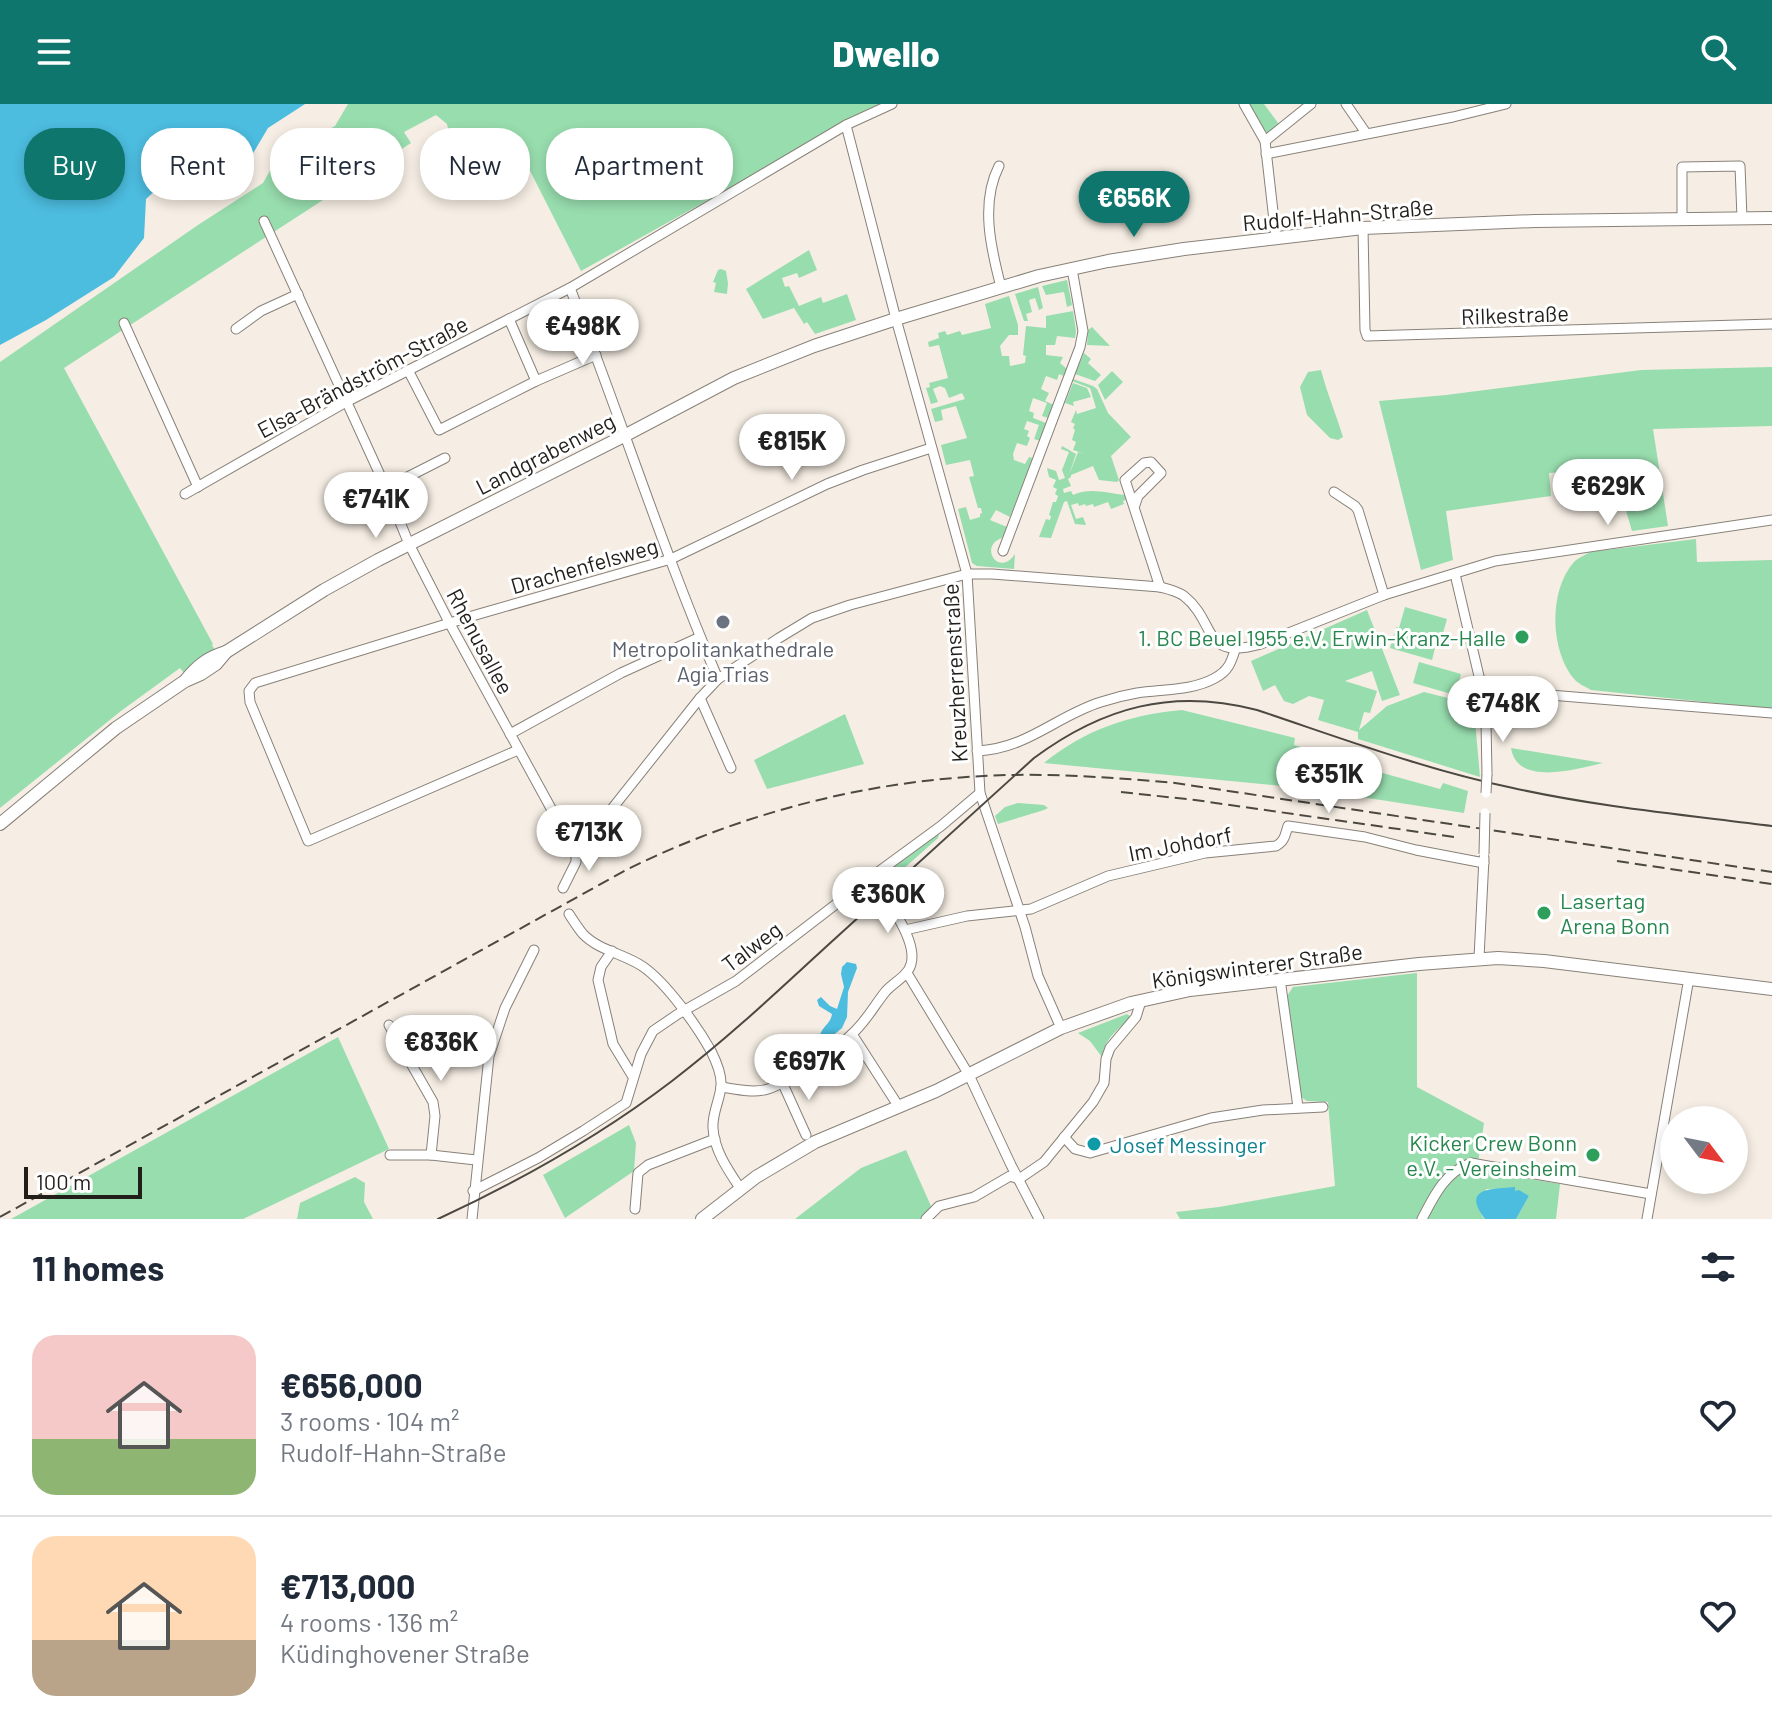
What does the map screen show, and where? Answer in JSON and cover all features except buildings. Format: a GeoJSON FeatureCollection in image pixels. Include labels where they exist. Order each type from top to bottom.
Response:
{"type":"FeatureCollection","features":[{"type":"Feature","properties":{"kind":"street","name":"Elsa-Brändström-Straße"},"geometry":{"type":"LineString","coordinates":[[185,494],[346,402],[570,288],[846,125],[892,104]]}},
{"type":"Feature","properties":{"kind":"street"},"geometry":{"type":"LineString","coordinates":[[1244,104],[1265,141],[1276,238]]}},
{"type":"Feature","properties":{"kind":"street"},"geometry":{"type":"LineString","coordinates":[[1265,141],[1311,104]]}},
{"type":"Feature","properties":{"kind":"street"},"geometry":{"type":"LineString","coordinates":[[1346,104],[1366,133]]}},
{"type":"Feature","properties":{"kind":"street"},"geometry":{"type":"LineString","coordinates":[[1266,154],[1506,104]]}},
{"type":"Feature","properties":{"kind":"street","name":"Kreuzherrenstraße"},"geometry":{"type":"LineString","coordinates":[[846,125],[967,574],[980,793],[1038,976],[1061,1028]]}},
{"type":"Feature","properties":{"kind":"street"},"geometry":{"type":"LineString","coordinates":[[999,166],[992,179],[989,218],[1001,287]]}},
{"type":"Feature","properties":{"kind":"street"},"geometry":{"type":"LineString","coordinates":[[1682,219],[1682,167],[1740,166],[1742,218]]}},
{"type":"Feature","properties":{"kind":"street","name":"Rudolf-Hahn-Straße"},"geometry":{"type":"LineString","coordinates":[[896,319],[1001,287],[1110,260],[1276,238],[1363,228],[1535,221],[1772,218]]}},
{"type":"Feature","properties":{"kind":"street","name":"Rhenusallee"},"geometry":{"type":"LineString","coordinates":[[264,221],[409,544],[576,854]]}},
{"type":"Feature","properties":{"kind":"street","name":"Rilkestraße"},"geometry":{"type":"LineString","coordinates":[[1363,228],[1367,336],[1772,324]]}},
{"type":"Feature","properties":{"kind":"street"},"geometry":{"type":"LineString","coordinates":[[1003,551],[1080,347],[1083,331],[1072,269]]}},
{"type":"Feature","properties":{"kind":"street"},"geometry":{"type":"LineString","coordinates":[[570,288],[718,679]]}},
{"type":"Feature","properties":{"kind":"street"},"geometry":{"type":"LineString","coordinates":[[236,329],[261,311],[298,294]]}},
{"type":"Feature","properties":{"kind":"street"},"geometry":{"type":"LineString","coordinates":[[509,319],[536,381]]}},
{"type":"Feature","properties":{"kind":"street","name":"Landgrabenweg"},"geometry":{"type":"LineString","coordinates":[[0,824],[116,728],[216,664],[226,652],[324,590],[747,372],[896,319]]}},
{"type":"Feature","properties":{"kind":"street"},"geometry":{"type":"LineString","coordinates":[[124,323],[198,487]]}},
{"type":"Feature","properties":{"kind":"street"},"geometry":{"type":"LineString","coordinates":[[408,370],[439,430],[536,381],[596,355]]}},
{"type":"Feature","properties":{"kind":"street","name":"Drachenfelsweg"},"geometry":{"type":"LineString","coordinates":[[518,750],[308,841],[250,702],[249,691],[255,683],[671,559],[827,484],[931,448]]}},
{"type":"Feature","properties":{"kind":"street"},"geometry":{"type":"LineString","coordinates":[[386,488],[445,458]]}},
{"type":"Feature","properties":{"kind":"street"},"geometry":{"type":"LineString","coordinates":[[1135,505],[1138,496],[1161,473],[1151,462],[1144,463],[1125,480],[1160,587]]}},
{"type":"Feature","properties":{"kind":"street"},"geometry":{"type":"LineString","coordinates":[[1334,492],[1358,510],[1384,595]]}},
{"type":"Feature","properties":{"kind":"street"},"geometry":{"type":"LineString","coordinates":[[563,888],[576,862],[576,854],[718,679],[812,618],[850,605],[967,574],[1160,587],[1183,596],[1217,641],[1235,650],[1261,644],[1384,595],[1495,561],[1772,520]]}},
{"type":"Feature","properties":{"kind":"street"},"geometry":{"type":"LineString","coordinates":[[1455,574],[1482,689],[1486,722],[1487,774],[1479,958]]}},
{"type":"Feature","properties":{"kind":"street"},"geometry":{"type":"LineString","coordinates":[[510,734],[621,673],[700,637]]}},
{"type":"Feature","properties":{"kind":"street"},"geometry":{"type":"LineString","coordinates":[[977,751],[1021,742],[1097,703],[1212,680],[1229,667],[1235,650]]}},
{"type":"Feature","properties":{"kind":"street"},"geometry":{"type":"LineString","coordinates":[[1525,693],[1772,713]]}},
{"type":"Feature","properties":{"kind":"street"},"geometry":{"type":"LineString","coordinates":[[700,698],[731,768]]}},
{"type":"Feature","properties":{"kind":"street","name":"Talweg"},"geometry":{"type":"LineString","coordinates":[[473,1191],[561,1145],[626,1103],[641,1054],[653,1031],[736,981],[980,793]]}},
{"type":"Feature","properties":{"kind":"street","name":"Im Johdorf"},"geometry":{"type":"LineString","coordinates":[[1019,911],[1031,909],[1108,876],[1205,853],[1276,846],[1285,839],[1288,826],[1365,837],[1416,850],[1484,858]]}},
{"type":"Feature","properties":{"kind":"street"},"geometry":{"type":"LineString","coordinates":[[721,1087],[760,1091],[783,1084],[852,1034],[889,988],[907,973],[911,966],[912,948],[905,930],[870,878]]}},
{"type":"Feature","properties":{"kind":"street"},"geometry":{"type":"LineString","coordinates":[[905,930],[967,916],[1019,911]]}},
{"type":"Feature","properties":{"kind":"street"},"geometry":{"type":"LineString","coordinates":[[569,914],[584,936],[642,966],[667,990],[713,1054],[722,1081],[712,1129],[724,1164],[740,1188]]}},
{"type":"Feature","properties":{"kind":"street"},"geometry":{"type":"LineString","coordinates":[[472,1219],[489,1056],[505,1008],[534,950]]}},
{"type":"Feature","properties":{"kind":"street"},"geometry":{"type":"LineString","coordinates":[[612,951],[601,967],[598,980],[613,1044],[633,1077]]}},
{"type":"Feature","properties":{"kind":"street","name":"Königswinterer Straße"},"geometry":{"type":"LineString","coordinates":[[702,1219],[740,1188],[815,1142],[969,1075],[1061,1028],[1110,1010],[1190,990],[1479,958],[1532,959],[1772,989]]}},
{"type":"Feature","properties":{"kind":"street"},"geometry":{"type":"LineString","coordinates":[[907,973],[969,1075],[1039,1219]]}},
{"type":"Feature","properties":{"kind":"street"},"geometry":{"type":"LineString","coordinates":[[1647,1219],[1689,978]]}},
{"type":"Feature","properties":{"kind":"street"},"geometry":{"type":"LineString","coordinates":[[1280,979],[1298,1107]]}},
{"type":"Feature","properties":{"kind":"street"},"geometry":{"type":"LineString","coordinates":[[1019,1179],[1044,1162],[1093,1102],[1104,1083],[1110,1048],[1136,1017],[1141,1001]]}},
{"type":"Feature","properties":{"kind":"street"},"geometry":{"type":"LineString","coordinates":[[389,1025],[433,1102],[435,1116],[431,1155]]}},
{"type":"Feature","properties":{"kind":"street"},"geometry":{"type":"LineString","coordinates":[[852,1034],[899,1107]]}},
{"type":"Feature","properties":{"kind":"street"},"geometry":{"type":"LineString","coordinates":[[783,1084],[806,1135]]}},
{"type":"Feature","properties":{"kind":"street"},"geometry":{"type":"LineString","coordinates":[[1064,1137],[1075,1149],[1090,1153],[1211,1118],[1263,1110],[1323,1107]]}},
{"type":"Feature","properties":{"kind":"street"},"geometry":{"type":"LineString","coordinates":[[635,1209],[638,1173],[648,1165],[715,1139]]}},
{"type":"Feature","properties":{"kind":"street"},"geometry":{"type":"LineString","coordinates":[[390,1155],[476,1160]]}},
{"type":"Feature","properties":{"kind":"street"},"geometry":{"type":"LineString","coordinates":[[1422,1219],[1443,1182],[1471,1163],[1651,1194]]}},
{"type":"Feature","properties":{"kind":"street"},"geometry":{"type":"LineString","coordinates":[[926,1219],[939,1206],[974,1197],[1005,1177],[1019,1179]]}},
{"type":"Feature","properties":{"kind":"green space"},"geometry":{"type":"Polygon","coordinates":[[[348,104],[880,104],[733,186],[733,128],[546,128],[546,200],[708,200],[581,271],[530,171],[530,128],[448,128],[436,115],[404,132],[404,128],[331,128],[348,104]]]}},
{"type":"Feature","properties":{"kind":"green space"},"geometry":{"type":"Polygon","coordinates":[[[1244,104],[1264,104],[1281,127],[1265,141],[1244,104]]]}},
{"type":"Feature","properties":{"kind":"green space"},"geometry":{"type":"Polygon","coordinates":[[[404,132],[411,143],[404,148],[404,132]]]}},
{"type":"Feature","properties":{"kind":"green space"},"geometry":{"type":"Polygon","coordinates":[[[270,170],[270,200],[323,200],[64,368],[216,652],[184,673],[180,668],[0,808],[0,362],[237,200],[254,200],[254,189],[263,183],[270,170]]]}},
{"type":"Feature","properties":{"kind":"green space"},"geometry":{"type":"Polygon","coordinates":[[[809,250],[817,270],[799,278],[797,273],[782,278],[785,287],[789,286],[799,306],[821,297],[823,303],[847,294],[856,320],[815,334],[794,308],[763,319],[746,289],[809,250]]]}},
{"type":"Feature","properties":{"kind":"green space"},"geometry":{"type":"Polygon","coordinates":[[[721,269],[726,271],[727,294],[714,292],[716,283],[713,282],[721,269]]]}},
{"type":"Feature","properties":{"kind":"green space"},"geometry":{"type":"Polygon","coordinates":[[[1067,280],[1072,305],[1067,307],[1064,292],[1046,295],[1042,286],[1067,280]]]}},
{"type":"Feature","properties":{"kind":"green space"},"geometry":{"type":"Polygon","coordinates":[[[1038,287],[1043,308],[1039,310],[1035,298],[1029,300],[1032,312],[1026,314],[1028,321],[1024,321],[1015,294],[1038,287]]]}},
{"type":"Feature","properties":{"kind":"green space"},"geometry":{"type":"Polygon","coordinates":[[[1009,296],[1018,335],[1009,335],[1000,346],[1002,356],[1009,356],[1010,366],[1025,363],[1026,326],[1046,328],[1046,316],[1073,311],[1076,331],[1075,338],[1057,336],[1055,345],[1046,345],[1046,355],[1063,357],[1060,363],[1067,369],[1064,376],[1059,374],[1057,380],[1046,376],[1041,389],[1049,393],[1045,401],[1054,405],[1048,418],[1042,416],[1047,403],[1033,398],[1029,411],[1034,413],[1033,418],[1046,423],[1040,441],[1034,439],[1039,425],[1027,421],[1024,429],[1029,431],[1027,436],[1030,438],[1027,446],[1017,443],[1013,454],[1014,460],[1025,464],[1029,457],[1033,458],[1010,517],[996,510],[990,520],[1007,527],[991,553],[998,562],[1003,563],[1015,554],[1014,569],[972,563],[958,509],[966,507],[970,520],[980,517],[982,513],[969,477],[974,476],[970,460],[946,465],[941,445],[967,438],[956,406],[941,410],[943,420],[935,422],[931,409],[965,399],[962,393],[949,398],[945,388],[940,386],[933,389],[938,402],[931,404],[926,388],[930,387],[929,383],[948,378],[939,345],[929,347],[928,342],[939,338],[938,333],[945,331],[947,335],[960,331],[962,335],[991,328],[985,304],[1009,296]]]}},
{"type":"Feature","properties":{"kind":"green space"},"geometry":{"type":"Polygon","coordinates":[[[1092,327],[1110,346],[1087,345],[1088,330],[1092,327]]]}},
{"type":"Feature","properties":{"kind":"green space"},"geometry":{"type":"Polygon","coordinates":[[[1084,353],[1091,359],[1088,363],[1101,375],[1095,381],[1075,374],[1084,353]]]}},
{"type":"Feature","properties":{"kind":"green space"},"geometry":{"type":"Polygon","coordinates":[[[1772,367],[1772,426],[1653,429],[1668,526],[1632,531],[1621,494],[1589,497],[1585,470],[1549,473],[1551,496],[1446,511],[1453,560],[1421,570],[1379,401],[1641,370],[1772,367]]]}},
{"type":"Feature","properties":{"kind":"green space"},"geometry":{"type":"Polygon","coordinates":[[[1321,370],[1343,437],[1338,440],[1330,438],[1307,415],[1300,387],[1308,372],[1321,370]]]}},
{"type":"Feature","properties":{"kind":"green space"},"geometry":{"type":"Polygon","coordinates":[[[1112,371],[1123,382],[1105,400],[1098,385],[1112,371]]]}},
{"type":"Feature","properties":{"kind":"green space"},"geometry":{"type":"Polygon","coordinates":[[[1073,379],[1097,389],[1108,413],[1131,437],[1111,456],[1117,482],[1099,480],[1093,466],[1071,475],[1068,479],[1071,486],[1063,489],[1064,493],[1105,492],[1125,495],[1126,500],[1124,504],[1111,509],[1108,502],[1094,507],[1093,504],[1071,505],[1076,519],[1083,517],[1086,525],[1075,524],[1067,501],[1064,502],[1051,538],[1039,537],[1046,519],[1050,520],[1053,502],[1058,496],[1055,494],[1057,489],[1053,487],[1056,480],[1049,477],[1047,468],[1056,471],[1059,480],[1065,478],[1062,470],[1069,452],[1061,449],[1062,446],[1076,454],[1069,475],[1078,452],[1085,454],[1073,450],[1075,424],[1071,422],[1076,410],[1077,414],[1096,408],[1090,388],[1073,379]]]}},
{"type":"Feature","properties":{"kind":"green space"},"geometry":{"type":"Polygon","coordinates":[[[1073,383],[1087,388],[1091,397],[1073,402],[1074,406],[1065,403],[1073,383]]]}},
{"type":"Feature","properties":{"kind":"green space"},"geometry":{"type":"Polygon","coordinates":[[[1696,539],[1697,562],[1772,560],[1772,709],[1591,690],[1575,680],[1567,668],[1557,638],[1556,605],[1566,574],[1574,562],[1590,552],[1696,539]]]}},
{"type":"Feature","properties":{"kind":"green space"},"geometry":{"type":"Polygon","coordinates":[[[1405,607],[1447,619],[1432,660],[1390,648],[1405,607]]]}},
{"type":"Feature","properties":{"kind":"green space"},"geometry":{"type":"Polygon","coordinates":[[[1367,610],[1400,695],[1382,701],[1372,671],[1345,681],[1377,691],[1370,713],[1364,712],[1359,730],[1387,706],[1424,692],[1456,700],[1473,698],[1480,777],[1358,739],[1358,732],[1318,720],[1324,700],[1309,696],[1293,704],[1284,701],[1275,685],[1263,691],[1251,661],[1367,610]]]}},
{"type":"Feature","properties":{"kind":"green space"},"geometry":{"type":"Polygon","coordinates":[[[1419,662],[1461,674],[1455,695],[1413,683],[1419,662]]]}},
{"type":"Feature","properties":{"kind":"green space"},"geometry":{"type":"Polygon","coordinates":[[[1182,710],[1295,738],[1294,745],[1311,753],[1440,789],[1443,783],[1468,791],[1464,813],[1304,788],[1044,763],[1076,741],[1109,726],[1182,710]]]}},
{"type":"Feature","properties":{"kind":"green space"},"geometry":{"type":"Polygon","coordinates":[[[845,714],[864,764],[767,789],[754,760],[845,714]]]}},
{"type":"Feature","properties":{"kind":"green space"},"geometry":{"type":"Polygon","coordinates":[[[1511,748],[1603,763],[1564,771],[1536,771],[1524,768],[1511,748]]]}},
{"type":"Feature","properties":{"kind":"green space"},"geometry":{"type":"Polygon","coordinates":[[[1018,803],[1048,808],[998,824],[995,816],[1005,807],[1018,803]]]}},
{"type":"Feature","properties":{"kind":"green space"},"geometry":{"type":"Polygon","coordinates":[[[940,829],[938,838],[883,887],[881,875],[940,829]]]}},
{"type":"Feature","properties":{"kind":"green space"},"geometry":{"type":"Polygon","coordinates":[[[1417,973],[1417,1087],[1484,1123],[1477,1170],[1560,1184],[1556,1219],[1516,1219],[1529,1196],[1514,1188],[1486,1189],[1482,1216],[1485,1219],[1180,1219],[1176,1212],[1335,1186],[1328,1102],[1307,1101],[1301,1097],[1287,996],[1293,987],[1417,973]]]}},
{"type":"Feature","properties":{"kind":"green space"},"geometry":{"type":"Polygon","coordinates":[[[1127,1014],[1129,1019],[1108,1040],[1102,1057],[1090,1041],[1078,1033],[1127,1014]]]}},
{"type":"Feature","properties":{"kind":"green space"},"geometry":{"type":"Polygon","coordinates":[[[338,1037],[389,1149],[243,1219],[11,1219],[338,1037]]]}},
{"type":"Feature","properties":{"kind":"green space"},"geometry":{"type":"Polygon","coordinates":[[[629,1125],[636,1143],[634,1171],[565,1218],[543,1175],[629,1125]]]}},
{"type":"Feature","properties":{"kind":"green space"},"geometry":{"type":"Polygon","coordinates":[[[906,1150],[931,1206],[922,1219],[795,1219],[861,1168],[906,1150]]]}},
{"type":"Feature","properties":{"kind":"green space"},"geometry":{"type":"Polygon","coordinates":[[[355,1177],[365,1183],[364,1202],[373,1219],[297,1219],[300,1203],[355,1177]]]}},
{"type":"Feature","properties":{"kind":"water"},"geometry":{"type":"Polygon","coordinates":[[[0,104],[305,104],[268,128],[254,152],[254,128],[141,128],[141,200],[146,200],[144,238],[114,277],[0,345],[0,104]]]}},
{"type":"Feature","properties":{"kind":"water"},"geometry":{"type":"Polygon","coordinates":[[[847,962],[856,964],[857,968],[848,992],[847,1017],[842,1028],[825,1042],[820,1035],[832,1014],[819,1006],[817,1000],[821,997],[837,1009],[844,987],[842,967],[847,962]]]}},
{"type":"Feature","properties":{"kind":"water"},"geometry":{"type":"Polygon","coordinates":[[[1515,1187],[1515,1191],[1529,1196],[1516,1219],[1485,1219],[1478,1209],[1478,1195],[1515,1187]]]}},
{"type":"Feature","properties":{"kind":"tram line"},"geometry":{"type":"LineString","coordinates":[[438,1219],[559,1156],[645,1101],[752,1015],[1034,758],[1060,740],[1112,715],[1167,702],[1226,704],[1257,710],[1480,781],[1545,795],[1772,826]]}},
{"type":"Feature","properties":{"kind":"railway"},"geometry":{"type":"LineString","coordinates":[[0,1217],[626,870],[671,849],[764,815],[861,791],[910,783],[1010,775],[1175,783],[1772,872]]}},
{"type":"Feature","properties":{"kind":"railway"},"geometry":{"type":"LineString","coordinates":[[1121,792],[1454,837]]}},
{"type":"Feature","properties":{"kind":"railway"},"geometry":{"type":"LineString","coordinates":[[1617,861],[1772,884]]}},
{"type":"Feature","properties":{"kind":"place","name":"Metropolitankathedrale Agia Trias"},"geometry":{"type":"Point","coordinates":[723,622]}},
{"type":"Feature","properties":{"kind":"place","name":"1. BC Beuel 1955 e.V. Erwin-Kranz-Halle"},"geometry":{"type":"Point","coordinates":[1522,637]}},
{"type":"Feature","properties":{"kind":"place","name":"Lasertag Arena Bonn"},"geometry":{"type":"Point","coordinates":[1544,913]}},
{"type":"Feature","properties":{"kind":"place","name":"Josef Messinger"},"geometry":{"type":"Point","coordinates":[1094,1144]}},
{"type":"Feature","properties":{"kind":"place","name":"Kicker Crew Bonn e.V. - Vereinsheim"},"geometry":{"type":"Point","coordinates":[1593,1155]}}]}
